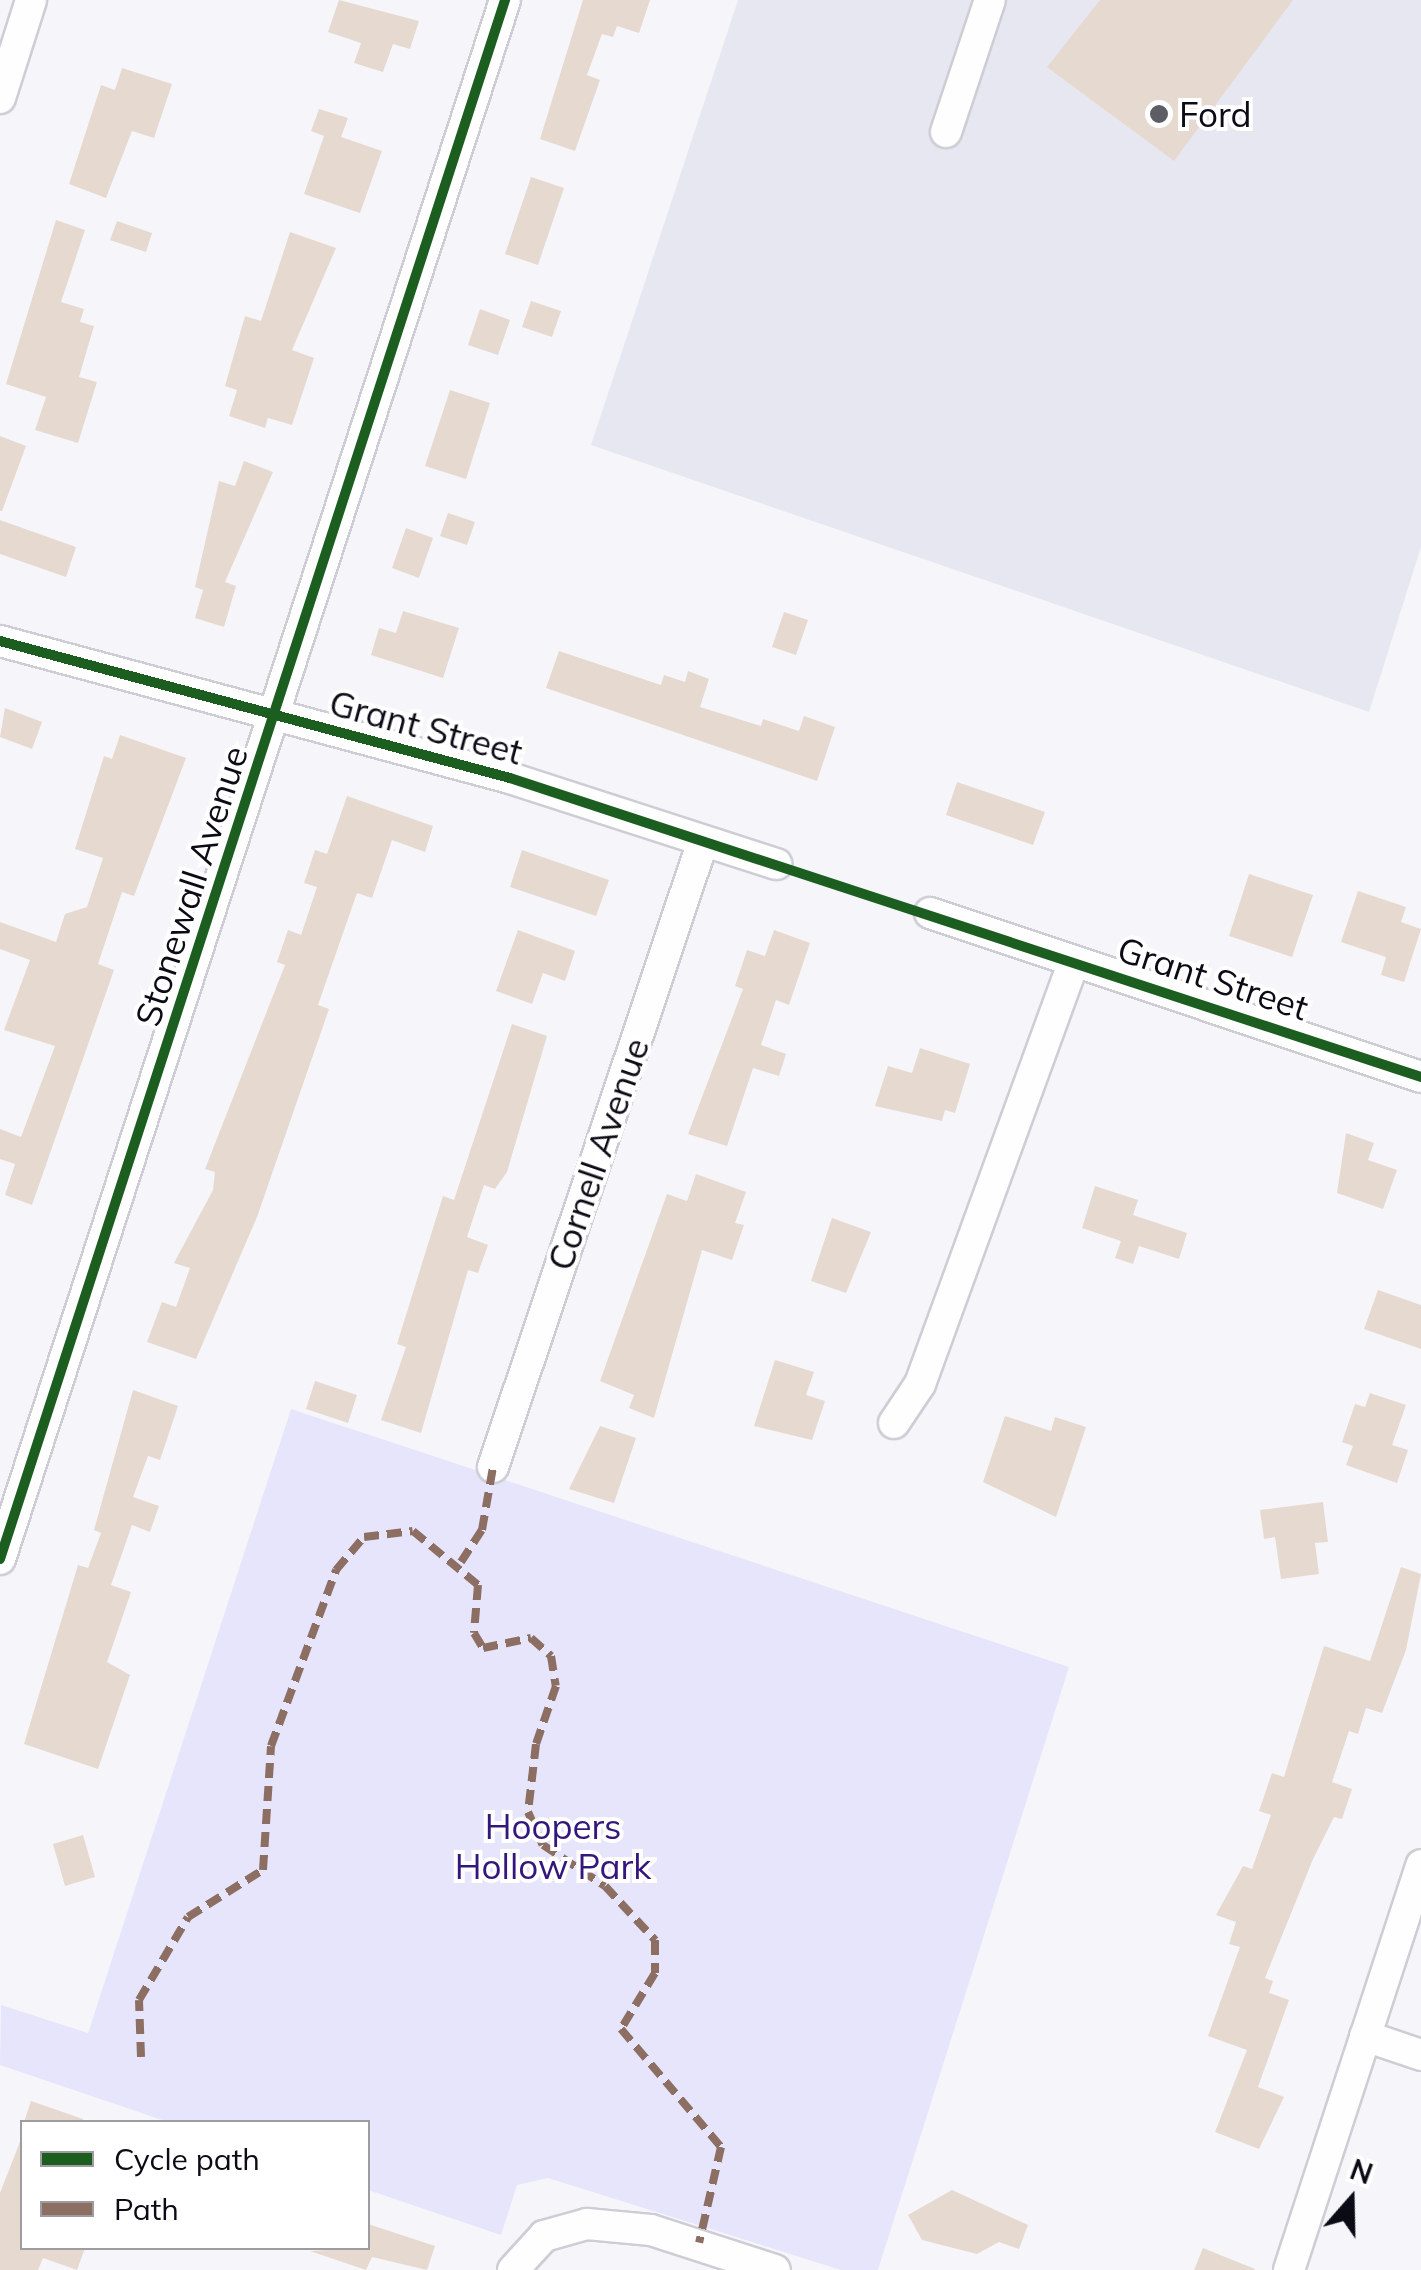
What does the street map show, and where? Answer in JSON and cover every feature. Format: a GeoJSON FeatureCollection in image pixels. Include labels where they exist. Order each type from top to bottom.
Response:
{"type":"FeatureCollection","features":[{"type":"Feature","properties":{"kind":"street"},"geometry":{"type":"LineString","coordinates":[[0,98],[31,0]]}},
{"type":"Feature","properties":{"kind":"street","name":"Stonewall Avenue"},"geometry":{"type":"LineString","coordinates":[[0,1559],[505,0]]}},
{"type":"Feature","properties":{"kind":"street"},"geometry":{"type":"LineString","coordinates":[[946,132],[990,0]]}},
{"type":"Feature","properties":{"kind":"street","name":"Grant Street"},"geometry":{"type":"LineString","coordinates":[[0,641],[275,715],[776,864]]}},
{"type":"Feature","properties":{"kind":"street","name":"Cornell Avenue"},"geometry":{"type":"LineString","coordinates":[[493,1467],[703,841]]}},
{"type":"Feature","properties":{"kind":"street","name":"Grant Street"},"geometry":{"type":"LineString","coordinates":[[930,914],[1421,1077]]}},
{"type":"Feature","properties":{"kind":"street"},"geometry":{"type":"LineString","coordinates":[[894,1424],[920,1384],[1074,961]]}},
{"type":"Feature","properties":{"kind":"street"},"geometry":{"type":"LineString","coordinates":[[1289,2270],[1421,1866]]}},
{"type":"Feature","properties":{"kind":"street"},"geometry":{"type":"LineString","coordinates":[[1365,2036],[1421,2055]]}},
{"type":"Feature","properties":{"kind":"street"},"geometry":{"type":"LineString","coordinates":[[512,2270],[528,2247],[565,2226],[652,2230],[775,2270]]}},
{"type":"Feature","properties":{"kind":"shaded area"},"geometry":{"type":"Polygon","coordinates":[[[738,0],[1421,0],[1421,547],[1369,712],[591,445],[738,0]]]}},
{"type":"Feature","properties":{"kind":"green space","name":"Hoopers Hollow Park"},"geometry":{"type":"Polygon","coordinates":[[[291,1409],[1069,1667],[878,2270],[841,2270],[548,2178],[517,2185],[501,2235],[370,2191],[370,2120],[162,2120],[0,2065],[1,2005],[88,2033],[291,1409]]]}},
{"type":"Feature","properties":{"kind":"building"},"geometry":{"type":"Polygon","coordinates":[[[339,0],[419,21],[410,49],[393,44],[383,72],[354,63],[361,43],[328,32],[339,0]]]}},
{"type":"Feature","properties":{"kind":"building"},"geometry":{"type":"Polygon","coordinates":[[[583,0],[650,0],[639,33],[617,26],[613,37],[602,34],[587,75],[600,80],[575,151],[540,139],[583,0]]]}},
{"type":"Feature","properties":{"kind":"building","name":"Ford"},"geometry":{"type":"Polygon","coordinates":[[[1100,0],[1293,0],[1174,161],[1047,67],[1100,0]]]}},
{"type":"Feature","properties":{"kind":"building"},"geometry":{"type":"Polygon","coordinates":[[[122,68],[172,84],[154,138],[132,131],[106,198],[69,184],[101,85],[115,90],[122,68]]]}},
{"type":"Feature","properties":{"kind":"building"},"geometry":{"type":"Polygon","coordinates":[[[319,109],[348,118],[341,137],[382,151],[360,213],[304,194],[324,136],[311,131],[319,109]]]}},
{"type":"Feature","properties":{"kind":"building"},"geometry":{"type":"Polygon","coordinates":[[[531,177],[564,188],[538,265],[505,254],[531,177]]]}},
{"type":"Feature","properties":{"kind":"building"},"geometry":{"type":"Polygon","coordinates":[[[56,220],[85,230],[61,302],[84,309],[80,322],[94,326],[79,377],[97,382],[78,443],[35,430],[46,397],[6,384],[56,220]]]}},
{"type":"Feature","properties":{"kind":"building"},"geometry":{"type":"Polygon","coordinates":[[[117,221],[152,233],[146,252],[110,240],[117,221]]]}},
{"type":"Feature","properties":{"kind":"building"},"geometry":{"type":"Polygon","coordinates":[[[290,232],[336,248],[292,350],[314,358],[292,425],[268,418],[265,428],[229,416],[237,390],[225,386],[245,316],[261,321],[290,232]]]}},
{"type":"Feature","properties":{"kind":"building"},"geometry":{"type":"Polygon","coordinates":[[[531,301],[561,311],[552,337],[522,327],[531,301]]]}},
{"type":"Feature","properties":{"kind":"building"},"geometry":{"type":"Polygon","coordinates":[[[480,309],[510,320],[498,355],[468,345],[480,309]]]}},
{"type":"Feature","properties":{"kind":"building"},"geometry":{"type":"Polygon","coordinates":[[[450,390],[490,403],[466,479],[425,466],[450,390]]]}},
{"type":"Feature","properties":{"kind":"building"},"geometry":{"type":"Polygon","coordinates":[[[0,436],[26,446],[2,511],[0,511],[0,436]]]}},
{"type":"Feature","properties":{"kind":"building"},"geometry":{"type":"Polygon","coordinates":[[[244,461],[273,472],[225,582],[236,586],[224,627],[195,618],[203,590],[195,587],[219,481],[235,486],[244,461]]]}},
{"type":"Feature","properties":{"kind":"building"},"geometry":{"type":"Polygon","coordinates":[[[448,513],[475,522],[467,545],[440,536],[448,513]]]}},
{"type":"Feature","properties":{"kind":"building"},"geometry":{"type":"Polygon","coordinates":[[[0,520],[76,547],[66,577],[0,554],[0,520]]]}},
{"type":"Feature","properties":{"kind":"building"},"geometry":{"type":"Polygon","coordinates":[[[406,528],[433,538],[419,578],[392,568],[406,528]]]}},
{"type":"Feature","properties":{"kind":"building"},"geometry":{"type":"Polygon","coordinates":[[[403,611],[459,628],[443,678],[371,655],[379,628],[396,633],[403,611]]]}},
{"type":"Feature","properties":{"kind":"building"},"geometry":{"type":"Polygon","coordinates":[[[784,612],[808,620],[796,655],[772,647],[784,612]]]}},
{"type":"Feature","properties":{"kind":"building"},"geometry":{"type":"Polygon","coordinates":[[[559,651],[661,685],[664,675],[685,682],[688,671],[709,679],[700,707],[761,726],[763,719],[799,731],[804,716],[835,727],[817,781],[546,688],[559,651]]]}},
{"type":"Feature","properties":{"kind":"building"},"geometry":{"type":"Polygon","coordinates":[[[5,708],[42,722],[32,749],[0,737],[5,708]]]}},
{"type":"Feature","properties":{"kind":"building"},"geometry":{"type":"Polygon","coordinates":[[[120,735],[186,758],[134,896],[122,892],[98,964],[114,970],[32,1205],[5,1195],[15,1164],[0,1159],[0,1129],[21,1137],[55,1046],[4,1030],[30,960],[0,949],[0,922],[56,942],[65,914],[87,907],[103,858],[75,849],[104,756],[112,759],[120,735]]]}},
{"type":"Feature","properties":{"kind":"building"},"geometry":{"type":"Polygon","coordinates":[[[957,782],[1045,812],[1033,845],[946,815],[957,782]]]}},
{"type":"Feature","properties":{"kind":"building"},"geometry":{"type":"Polygon","coordinates":[[[347,796],[433,826],[425,852],[392,840],[372,898],[357,893],[318,1005],[329,1009],[257,1217],[196,1359],[147,1342],[162,1302],[176,1307],[190,1268],[174,1263],[213,1190],[215,1172],[205,1169],[285,965],[277,962],[288,930],[301,935],[317,887],[304,883],[315,850],[327,854],[347,796]]]}},
{"type":"Feature","properties":{"kind":"building"},"geometry":{"type":"Polygon","coordinates":[[[522,850],[609,880],[596,916],[510,887],[522,850]]]}},
{"type":"Feature","properties":{"kind":"building"},"geometry":{"type":"Polygon","coordinates":[[[1249,874],[1313,895],[1292,957],[1229,936],[1249,874]]]}},
{"type":"Feature","properties":{"kind":"building"},"geometry":{"type":"Polygon","coordinates":[[[1358,891],[1406,907],[1401,922],[1421,929],[1404,982],[1381,975],[1386,957],[1341,942],[1358,891]]]}},
{"type":"Feature","properties":{"kind":"building"},"geometry":{"type":"Polygon","coordinates":[[[518,930],[575,951],[565,981],[543,973],[532,1004],[496,991],[518,930]]]}},
{"type":"Feature","properties":{"kind":"building"},"geometry":{"type":"Polygon","coordinates":[[[774,930],[810,943],[789,1005],[776,1000],[761,1045],[786,1054],[779,1076],[753,1068],[727,1146],[688,1134],[743,989],[735,986],[747,950],[765,956],[774,930]]]}},
{"type":"Feature","properties":{"kind":"building"},"geometry":{"type":"Polygon","coordinates":[[[512,1024],[547,1036],[507,1172],[495,1189],[484,1185],[467,1237],[488,1245],[478,1273],[468,1270],[421,1433],[381,1420],[406,1347],[397,1344],[443,1196],[454,1200],[512,1024]]]}},
{"type":"Feature","properties":{"kind":"building"},"geometry":{"type":"Polygon","coordinates":[[[920,1048],[970,1064],[955,1113],[945,1110],[942,1121],[875,1106],[888,1066],[912,1073],[920,1048]]]}},
{"type":"Feature","properties":{"kind":"building"},"geometry":{"type":"Polygon","coordinates":[[[1346,1133],[1374,1143],[1368,1160],[1397,1170],[1383,1209],[1337,1193],[1346,1133]]]}},
{"type":"Feature","properties":{"kind":"building"},"geometry":{"type":"Polygon","coordinates":[[[696,1174],[746,1192],[735,1223],[744,1225],[732,1260],[702,1250],[654,1418],[629,1408],[634,1395],[600,1381],[667,1194],[687,1201],[696,1174]]]}},
{"type":"Feature","properties":{"kind":"building"},"geometry":{"type":"Polygon","coordinates":[[[1095,1186],[1138,1200],[1133,1215],[1187,1233],[1179,1259],[1139,1246],[1133,1264],[1115,1258],[1121,1241],[1082,1228],[1095,1186]]]}},
{"type":"Feature","properties":{"kind":"building"},"geometry":{"type":"Polygon","coordinates":[[[832,1218],[871,1232],[846,1293],[811,1281],[832,1218]]]}},
{"type":"Feature","properties":{"kind":"building"},"geometry":{"type":"Polygon","coordinates":[[[1378,1290],[1421,1305],[1421,1349],[1364,1329],[1378,1290]]]}},
{"type":"Feature","properties":{"kind":"building"},"geometry":{"type":"Polygon","coordinates":[[[775,1360],[814,1372],[806,1395],[825,1401],[812,1440],[754,1426],[775,1360]]]}},
{"type":"Feature","properties":{"kind":"building"},"geometry":{"type":"Polygon","coordinates":[[[315,1381],[357,1395],[348,1423],[306,1409],[315,1381]]]}},
{"type":"Feature","properties":{"kind":"building"},"geometry":{"type":"Polygon","coordinates":[[[133,1390],[178,1406],[160,1460],[148,1456],[133,1497],[159,1506],[150,1532],[132,1525],[111,1585],[131,1592],[107,1662],[130,1675],[98,1769],[24,1744],[78,1565],[88,1568],[101,1533],[94,1530],[133,1390]]]}},
{"type":"Feature","properties":{"kind":"building"},"geometry":{"type":"Polygon","coordinates":[[[1370,1393],[1406,1405],[1392,1445],[1408,1450],[1397,1483],[1346,1465],[1353,1446],[1342,1442],[1355,1404],[1365,1407],[1370,1393]]]}},
{"type":"Feature","properties":{"kind":"building"},"geometry":{"type":"Polygon","coordinates":[[[1005,1416],[1051,1431],[1055,1417],[1086,1427],[1056,1517],[983,1482],[1005,1416]]]}},
{"type":"Feature","properties":{"kind":"building"},"geometry":{"type":"Polygon","coordinates":[[[600,1426],[636,1438],[614,1503],[569,1489],[600,1426]]]}},
{"type":"Feature","properties":{"kind":"building"},"geometry":{"type":"Polygon","coordinates":[[[1323,1502],[1328,1542],[1315,1543],[1319,1574],[1281,1579],[1275,1537],[1264,1539],[1260,1510],[1323,1502]]]}},
{"type":"Feature","properties":{"kind":"building"},"geometry":{"type":"Polygon","coordinates":[[[1401,1567],[1421,1574],[1406,1650],[1382,1713],[1366,1708],[1358,1734],[1349,1731],[1332,1782],[1352,1789],[1342,1819],[1334,1817],[1313,1859],[1265,1978],[1273,1981],[1269,1993],[1289,2000],[1258,2087],[1284,2097],[1259,2149],[1215,2132],[1247,2050],[1208,2036],[1240,1947],[1229,1944],[1236,1922],[1216,1915],[1243,1866],[1252,1869],[1271,1815],[1259,1811],[1272,1773],[1284,1777],[1324,1646],[1370,1661],[1401,1567]]]}},
{"type":"Feature","properties":{"kind":"building"},"geometry":{"type":"Polygon","coordinates":[[[83,1835],[95,1877],[65,1886],[53,1844],[83,1835]]]}},
{"type":"Feature","properties":{"kind":"building"},"geometry":{"type":"Polygon","coordinates":[[[31,2101],[83,2119],[83,2120],[25,2120],[31,2101]]]}},
{"type":"Feature","properties":{"kind":"building"},"geometry":{"type":"Polygon","coordinates":[[[20,2142],[20,2250],[84,2250],[77,2270],[43,2258],[38,2270],[0,2270],[0,2193],[20,2142]]]}},
{"type":"Feature","properties":{"kind":"building"},"geometry":{"type":"Polygon","coordinates":[[[952,2190],[1028,2225],[1019,2249],[999,2242],[977,2254],[922,2240],[908,2215],[952,2190]]]}},
{"type":"Feature","properties":{"kind":"building"},"geometry":{"type":"Polygon","coordinates":[[[370,2225],[435,2246],[427,2270],[372,2257],[366,2270],[310,2251],[370,2250],[370,2225]]]}},
{"type":"Feature","properties":{"kind":"building"},"geometry":{"type":"Polygon","coordinates":[[[1203,2248],[1255,2269],[1194,2270],[1203,2248]]]}},
{"type":"Feature","properties":{"kind":"marked path"},"geometry":{"type":"LineString","coordinates":[[461,1562],[482,1530],[493,1467]]}},
{"type":"Feature","properties":{"kind":"marked path"},"geometry":{"type":"LineString","coordinates":[[141,2057],[139,2000],[188,1917],[263,1870],[271,1746],[336,1570],[364,1537],[413,1531],[478,1585],[474,1633],[483,1648],[531,1638],[551,1656],[556,1686],[536,1744],[528,1812],[543,1845],[605,1886],[655,1940],[655,1973],[621,2029],[721,2147],[699,2243]]}},
{"type":"Feature","properties":{"kind":"cycle path"},"geometry":{"type":"LineString","coordinates":[[0,1559],[505,0]]}},
{"type":"Feature","properties":{"kind":"cycle path"},"geometry":{"type":"LineString","coordinates":[[0,641],[510,778],[1421,1077]]}},
{"type":"Feature","properties":{"kind":"place","name":"Ford"},"geometry":{"type":"Point","coordinates":[1159,114]}}]}
